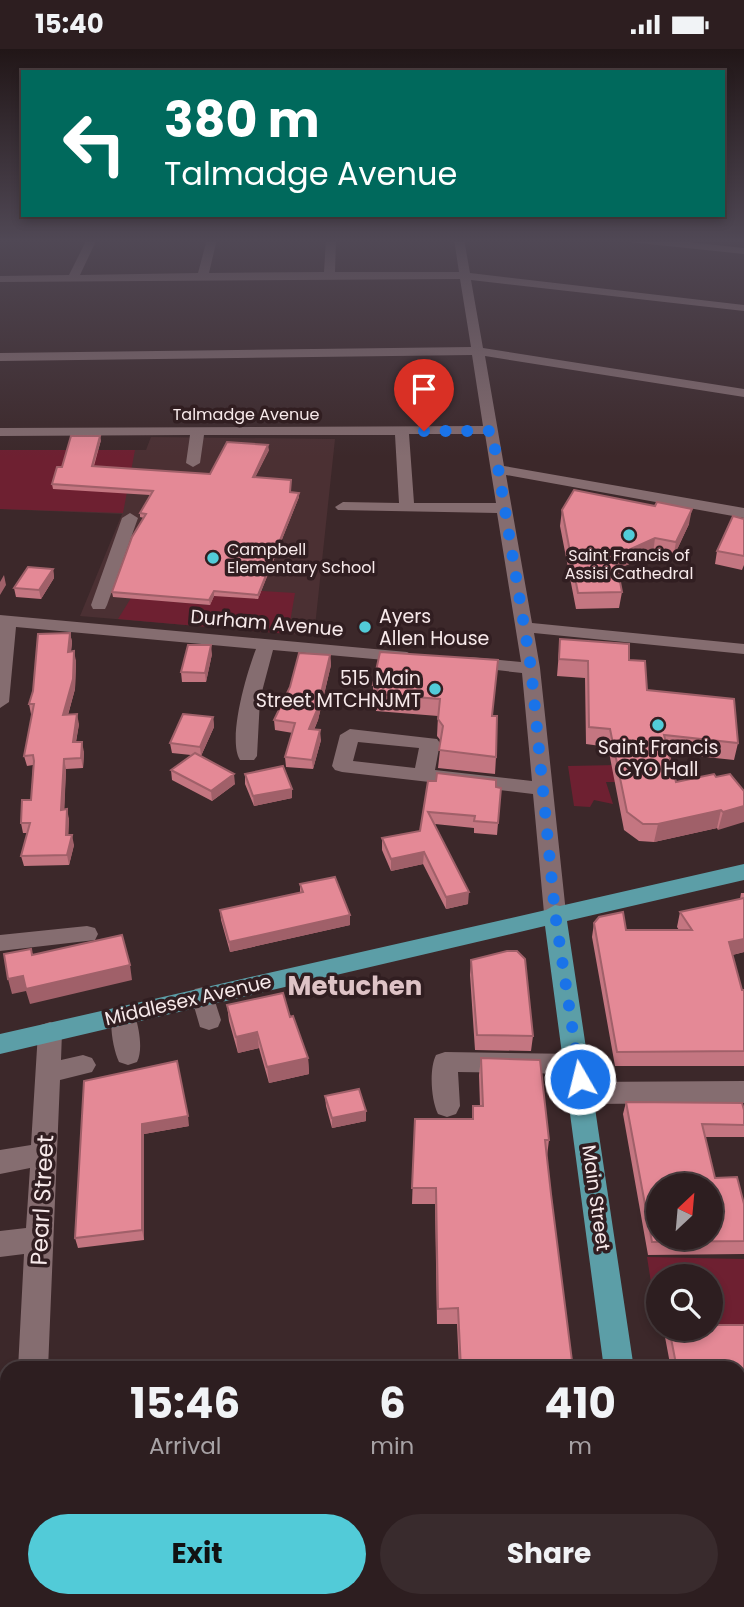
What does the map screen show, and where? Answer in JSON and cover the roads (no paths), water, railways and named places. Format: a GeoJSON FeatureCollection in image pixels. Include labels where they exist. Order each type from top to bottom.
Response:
{"type":"FeatureCollection","features":[{"type":"Feature","properties":{"kind":"main road","name":"Middlesex Avenue"},"geometry":{"type":"LineString","coordinates":[[0,1044],[123,1015],[206,1008],[555,913],[744,872]]}},
{"type":"Feature","properties":{"kind":"main road","name":"Main Street"},"geometry":{"type":"LineString","coordinates":[[555,913],[618,1361]]}},
{"type":"Feature","properties":{"kind":"street","name":"Main Street"},"geometry":{"type":"LineString","coordinates":[[472,312],[531,668],[555,913]]}},
{"type":"Feature","properties":{"kind":"street"},"geometry":{"type":"LineString","coordinates":[[0,357],[479,351],[744,393]]}},
{"type":"Feature","properties":{"kind":"street"},"geometry":{"type":"LineString","coordinates":[[193,463],[198,431]]}},
{"type":"Feature","properties":{"kind":"street"},"geometry":{"type":"LineString","coordinates":[[402,431],[407,508]]}},
{"type":"Feature","properties":{"kind":"street","name":"Talmadge Avenue"},"geometry":{"type":"LineString","coordinates":[[0,432],[492,431]]}},
{"type":"Feature","properties":{"kind":"street"},"geometry":{"type":"LineString","coordinates":[[499,469],[744,513]]}},
{"type":"Feature","properties":{"kind":"street"},"geometry":{"type":"LineString","coordinates":[[344,507],[504,508]]}},
{"type":"Feature","properties":{"kind":"street"},"geometry":{"type":"LineString","coordinates":[[99,605],[130,518]]}},
{"type":"Feature","properties":{"kind":"street"},"geometry":{"type":"LineString","coordinates":[[0,702],[4,620]]}},
{"type":"Feature","properties":{"kind":"street","name":"Durham Avenue"},"geometry":{"type":"LineString","coordinates":[[4,620],[421,658]]}},
{"type":"Feature","properties":{"kind":"street"},"geometry":{"type":"LineString","coordinates":[[524,627],[744,649]]}},
{"type":"Feature","properties":{"kind":"street"},"geometry":{"type":"LineString","coordinates":[[247,756],[247,709],[253,675],[267,644]]}},
{"type":"Feature","properties":{"kind":"street"},"geometry":{"type":"LineString","coordinates":[[448,660],[531,668]]}},
{"type":"Feature","properties":{"kind":"street"},"geometry":{"type":"LineString","coordinates":[[424,774],[543,789]]}},
{"type":"Feature","properties":{"kind":"street"},"geometry":{"type":"LineString","coordinates":[[0,943],[87,934]]}},
{"type":"Feature","properties":{"kind":"street"},"geometry":{"type":"LineString","coordinates":[[123,1015],[128,1055]]}},
{"type":"Feature","properties":{"kind":"street","name":"Pearl Street"},"geometry":{"type":"LineString","coordinates":[[33,1361],[50,1032]]}},
{"type":"Feature","properties":{"kind":"street"},"geometry":{"type":"LineString","coordinates":[[447,1106],[445,1062],[577,1064]]}},
{"type":"Feature","properties":{"kind":"street"},"geometry":{"type":"LineString","coordinates":[[48,1073],[83,1065]]}},
{"type":"Feature","properties":{"kind":"street"},"geometry":{"type":"LineString","coordinates":[[582,1093],[744,1092]]}},
{"type":"Feature","properties":{"kind":"street"},"geometry":{"type":"LineString","coordinates":[[0,1162],[44,1154]]}},
{"type":"Feature","properties":{"kind":"street"},"geometry":{"type":"LineString","coordinates":[[0,1244],[40,1240]]}},
{"type":"Feature","properties":{"kind":"place","name":"Saint Francis of Assisi Cathedral"},"geometry":{"type":"Point","coordinates":[629,535]}},
{"type":"Feature","properties":{"kind":"place","name":"Campbell Elementary School"},"geometry":{"type":"Point","coordinates":[213,558]}},
{"type":"Feature","properties":{"kind":"place","name":"Ayers Allen House"},"geometry":{"type":"Point","coordinates":[365,627]}},
{"type":"Feature","properties":{"kind":"place","name":"515 Main Street MTCHNJMT"},"geometry":{"type":"Point","coordinates":[435,689]}},
{"type":"Feature","properties":{"kind":"place","name":"Saint Francis CYO Hall"},"geometry":{"type":"Point","coordinates":[658,725]}},
{"type":"Feature","properties":{"kind":"district","name":"Metuchen"},"geometry":{"type":"Point","coordinates":[355,986]}}]}
